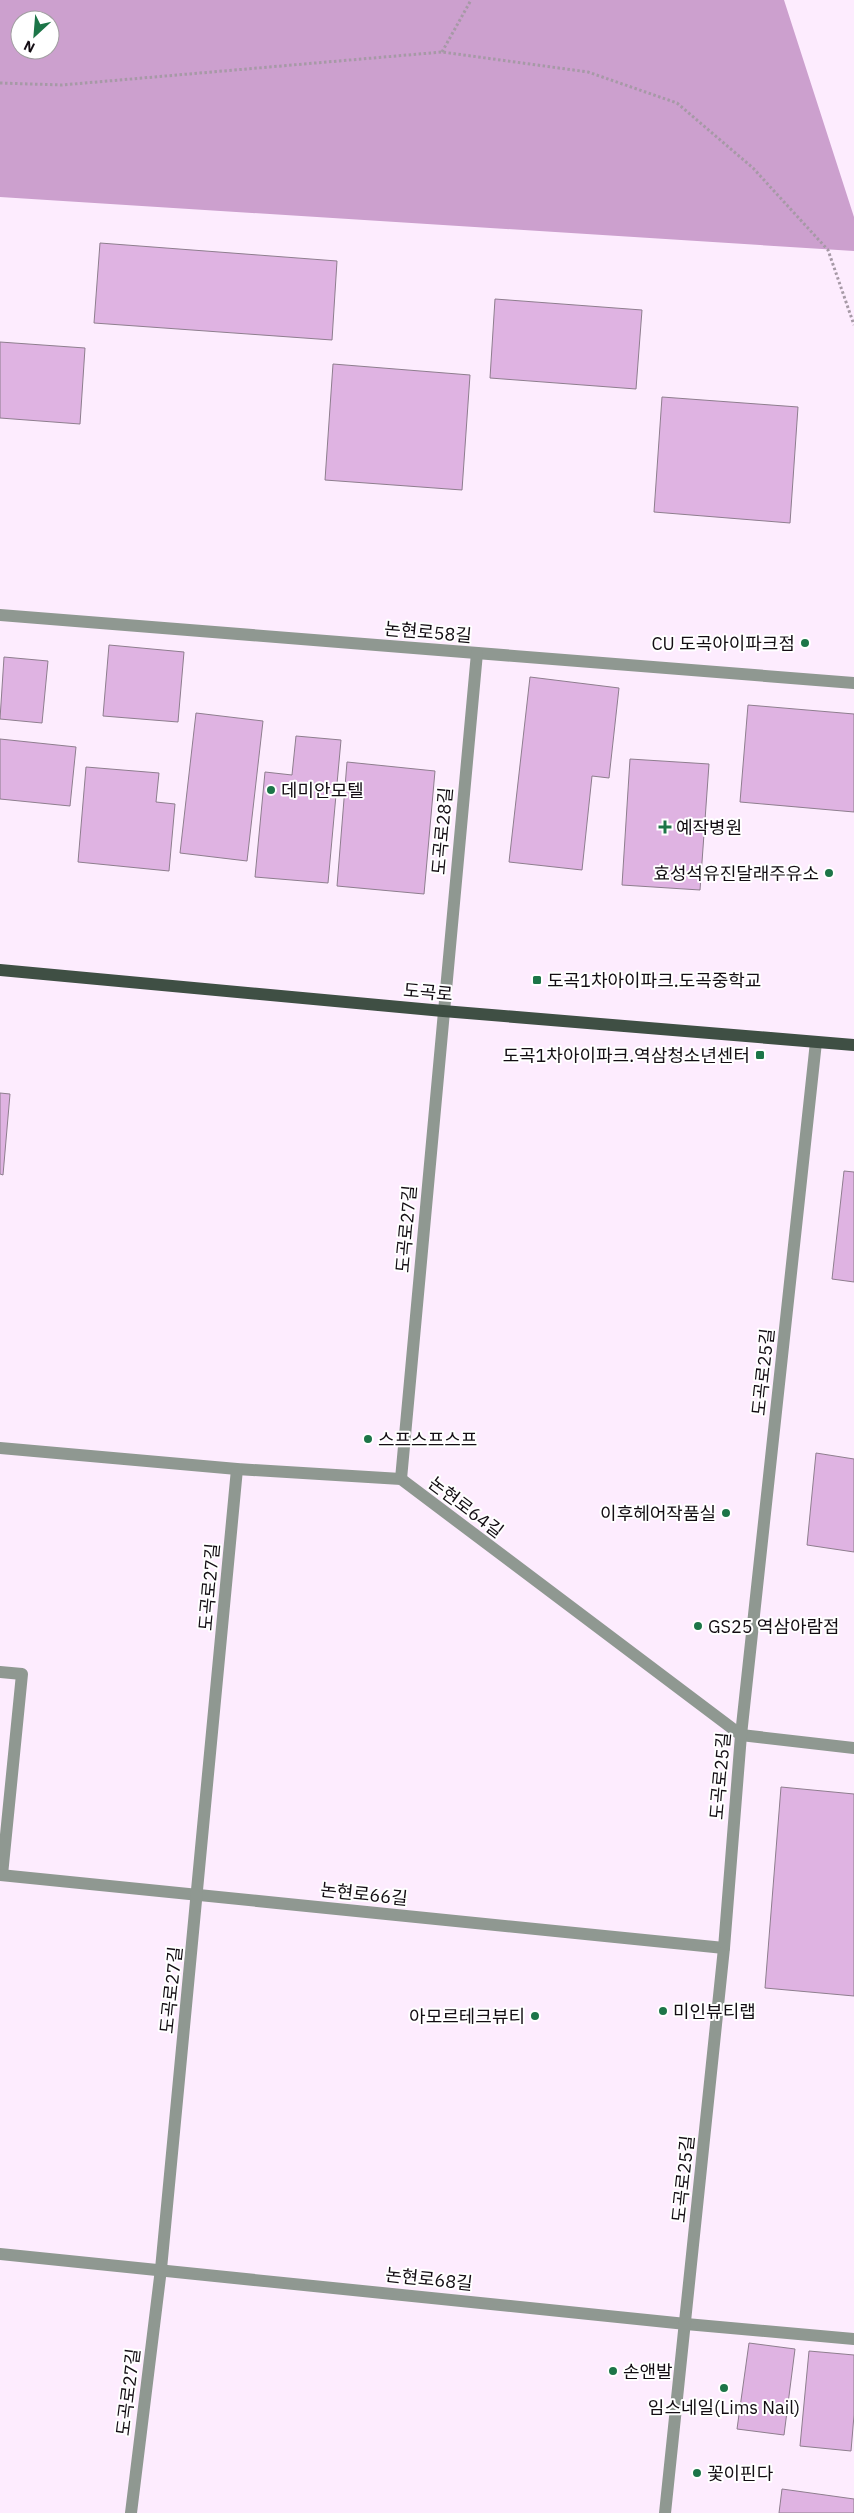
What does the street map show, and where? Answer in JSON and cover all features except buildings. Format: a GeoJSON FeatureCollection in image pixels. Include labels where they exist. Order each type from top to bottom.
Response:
{"type":"FeatureCollection","features":[{"type":"Feature","properties":{"kind":"main road","name":"도곡로"},"geometry":{"type":"LineString","coordinates":[[0,970],[443,1011],[854,1045]]}},
{"type":"Feature","properties":{"kind":"street","name":"논현로58길"},"geometry":{"type":"LineString","coordinates":[[0,615],[854,683]]}},
{"type":"Feature","properties":{"kind":"street","name":"도곡로28길"},"geometry":{"type":"LineString","coordinates":[[443,1011],[476,654]]}},
{"type":"Feature","properties":{"kind":"street","name":"도곡로27길"},"geometry":{"type":"LineString","coordinates":[[401,1479],[443,1011]]}},
{"type":"Feature","properties":{"kind":"street","name":"도곡로25길"},"geometry":{"type":"LineString","coordinates":[[665,2513],[724,1948],[741,1735],[816,1042]]}},
{"type":"Feature","properties":{"kind":"street","name":"논현로64길"},"geometry":{"type":"LineString","coordinates":[[0,1448],[238,1469],[401,1479],[741,1735]]}},
{"type":"Feature","properties":{"kind":"street","name":"도곡로27길"},"geometry":{"type":"LineString","coordinates":[[131,2513],[161,2269],[238,1469]]}},
{"type":"Feature","properties":{"kind":"street","name":"논현로66길"},"geometry":{"type":"LineString","coordinates":[[0,1672],[22,1674],[1,1875],[724,1948]]}},
{"type":"Feature","properties":{"kind":"street"},"geometry":{"type":"LineString","coordinates":[[741,1735],[854,1748]]}},
{"type":"Feature","properties":{"kind":"street","name":"논현로68길"},"geometry":{"type":"LineString","coordinates":[[0,2254],[686,2324],[854,2339]]}},
{"type":"Feature","properties":{"kind":"path"},"geometry":{"type":"LineString","coordinates":[[442,52],[470,0]]}},
{"type":"Feature","properties":{"kind":"path"},"geometry":{"type":"LineString","coordinates":[[0,82],[62,85],[442,52],[588,72],[677,103],[753,168],[828,250],[854,325]]}},
{"type":"Feature","properties":{"kind":"shaded area"},"geometry":{"type":"Polygon","coordinates":[[[0,0],[784,0],[854,217],[854,251],[0,197],[0,0]]]}},
{"type":"Feature","properties":{"kind":"place","name":"CU 도곡아이파크점"},"geometry":{"type":"Point","coordinates":[805,643]}},
{"type":"Feature","properties":{"kind":"place","name":"데미안모텔"},"geometry":{"type":"Point","coordinates":[271,790]}},
{"type":"Feature","properties":{"kind":"place","name":"예작병원"},"geometry":{"type":"Point","coordinates":[665,827]}},
{"type":"Feature","properties":{"kind":"place","name":"효성석유진달래주유소"},"geometry":{"type":"Point","coordinates":[829,873]}},
{"type":"Feature","properties":{"kind":"place","name":"도곡1차아이파크.도곡중학교"},"geometry":{"type":"Point","coordinates":[537,980]}},
{"type":"Feature","properties":{"kind":"place","name":"도곡1차아이파크.역삼청소년센터"},"geometry":{"type":"Point","coordinates":[760,1055]}},
{"type":"Feature","properties":{"kind":"place","name":"스프스프스프"},"geometry":{"type":"Point","coordinates":[368,1439]}},
{"type":"Feature","properties":{"kind":"place","name":"이후헤어작품실"},"geometry":{"type":"Point","coordinates":[726,1513]}},
{"type":"Feature","properties":{"kind":"place","name":"GS25 역삼아람점"},"geometry":{"type":"Point","coordinates":[698,1626]}},
{"type":"Feature","properties":{"kind":"place","name":"미인뷰티랩"},"geometry":{"type":"Point","coordinates":[663,2011]}},
{"type":"Feature","properties":{"kind":"place","name":"아모르테크뷰티"},"geometry":{"type":"Point","coordinates":[535,2016]}},
{"type":"Feature","properties":{"kind":"place","name":"손앤발"},"geometry":{"type":"Point","coordinates":[613,2371]}},
{"type":"Feature","properties":{"kind":"place","name":"임스네일(Lims Nail)"},"geometry":{"type":"Point","coordinates":[724,2388]}},
{"type":"Feature","properties":{"kind":"place","name":"꽃이핀다"},"geometry":{"type":"Point","coordinates":[697,2473]}}]}
